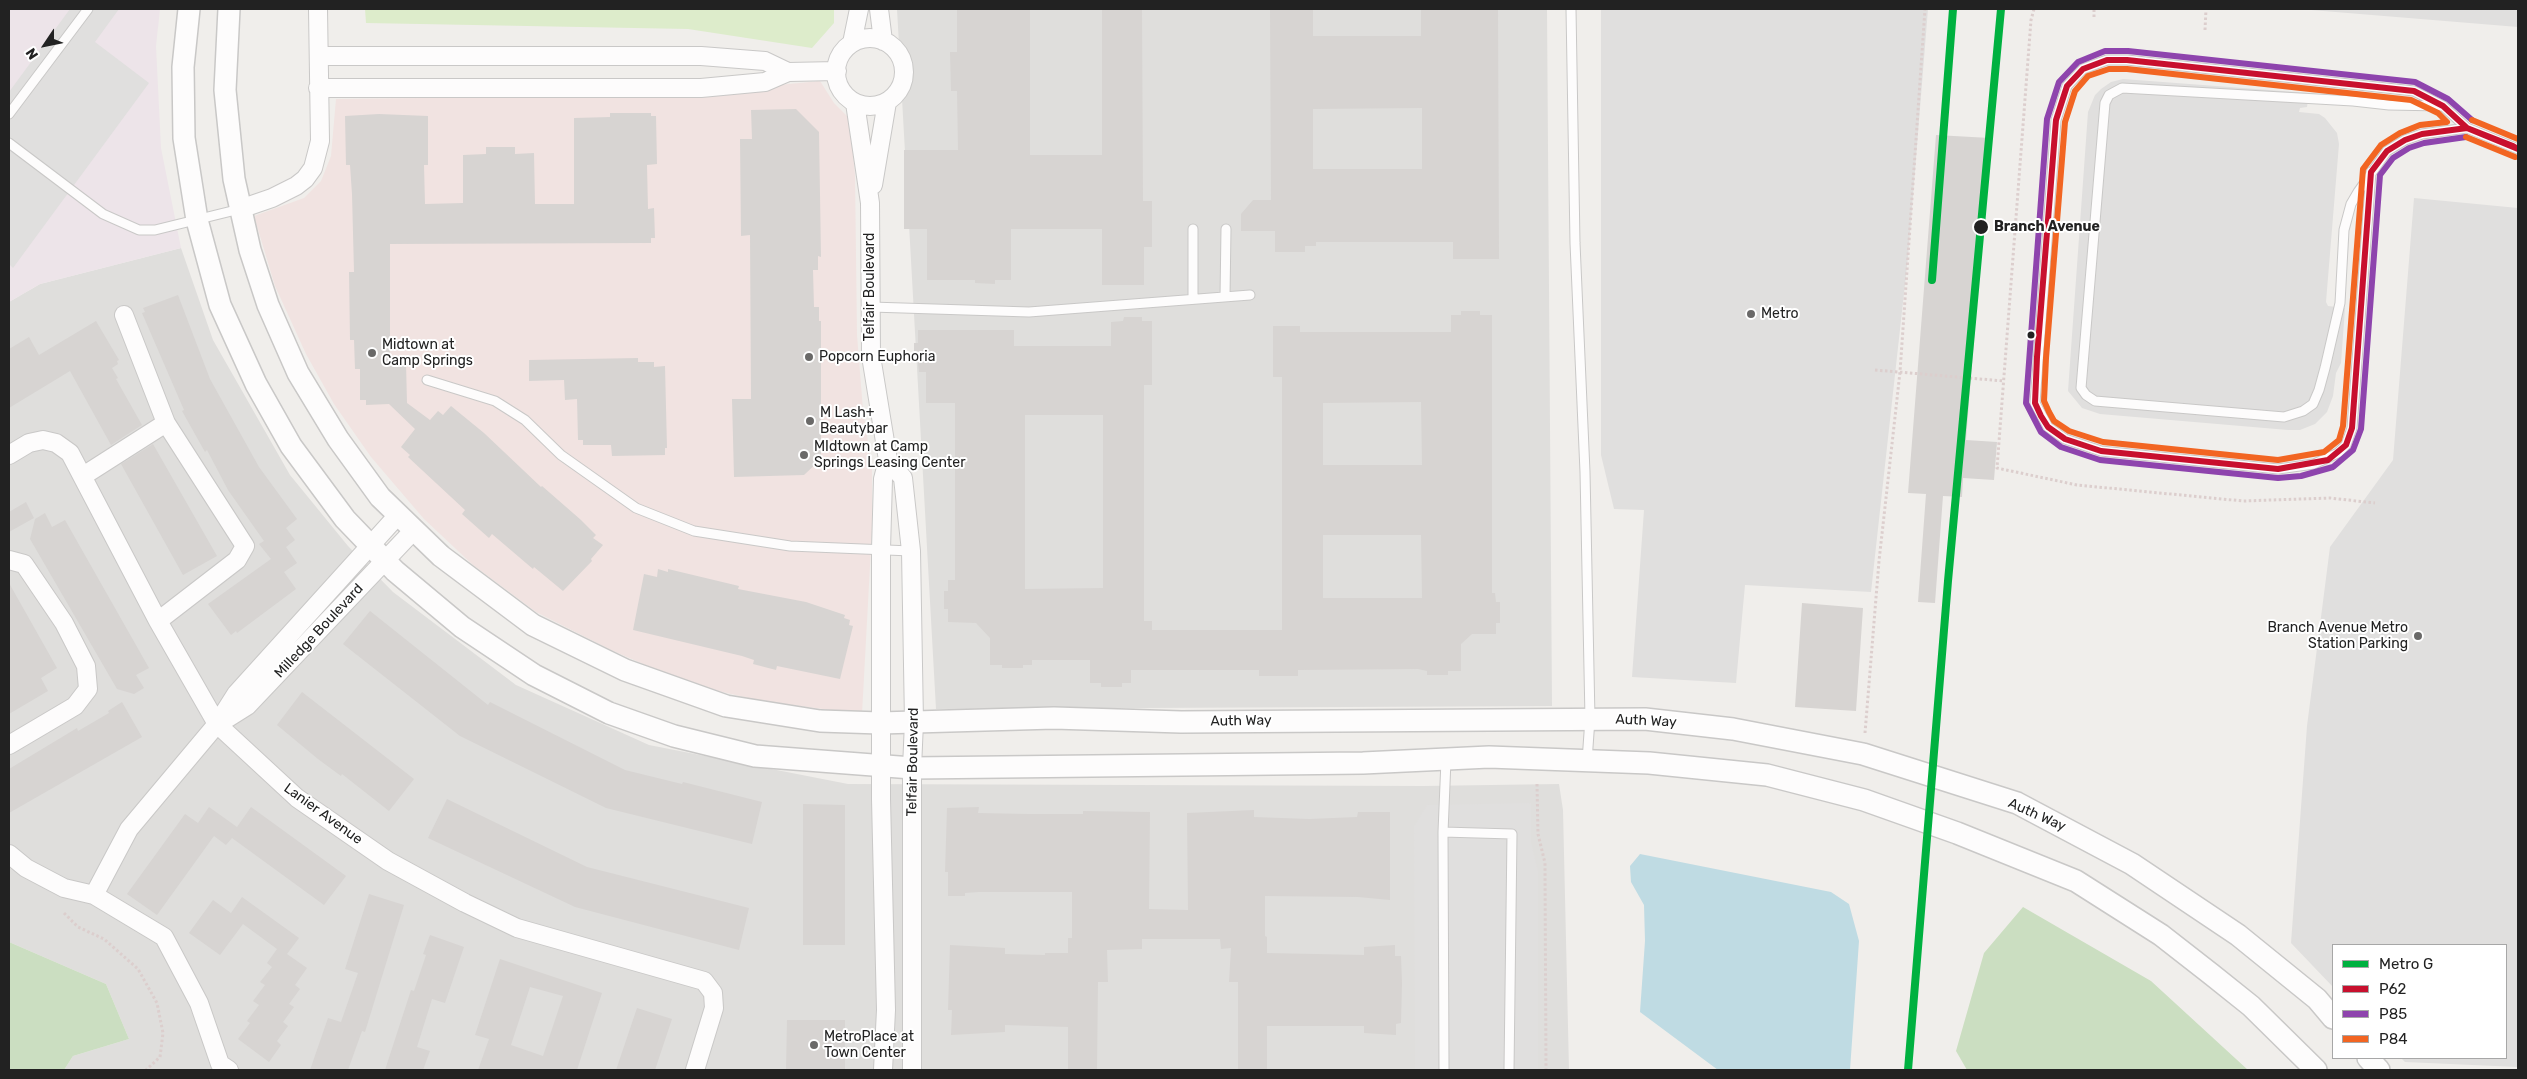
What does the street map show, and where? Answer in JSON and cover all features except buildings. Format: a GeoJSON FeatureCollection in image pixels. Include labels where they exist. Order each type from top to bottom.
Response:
{"type":"FeatureCollection","features":[{"type":"Feature","properties":{"kind":"street"},"geometry":{"type":"LineString","coordinates":[[189,9],[182,67],[184,138],[197,220],[220,305],[256,384],[291,446],[345,519],[378,552],[462,627],[534,675],[609,713],[674,736],[755,756],[912,768],[1363,763],[1490,757],[1649,763],[1767,775],[1864,800],[1958,832],[2076,880],[2161,935],[2251,1006],[2316,1070]]}},
{"type":"Feature","properties":{"kind":"street","name":"Auth Way"},"geometry":{"type":"LineString","coordinates":[[229,9],[225,90],[234,179],[250,250],[268,305],[298,373],[338,439],[380,498],[441,556],[533,625],[625,670],[726,706],[820,721],[880,723],[1054,718],[1180,722],[1644,719],[1733,729],[1866,754],[2017,804],[2132,864],[2238,935],[2317,999],[2332,1017]]}},
{"type":"Feature","properties":{"kind":"street"},"geometry":{"type":"LineString","coordinates":[[240,209],[278,196],[306,179],[314,168],[320,140],[318,9]]}},
{"type":"Feature","properties":{"kind":"street"},"geometry":{"type":"LineString","coordinates":[[852,43],[873,38],[883,40],[900,55],[904,76],[902,86],[887,102],[871,106],[856,103],[841,90],[836,71],[841,55],[852,43],[859,9]]}},
{"type":"Feature","properties":{"kind":"street"},"geometry":{"type":"LineString","coordinates":[[879,9],[883,40]]}},
{"type":"Feature","properties":{"kind":"street"},"geometry":{"type":"LineString","coordinates":[[319,56],[701,56],[765,61],[788,72]]}},
{"type":"Feature","properties":{"kind":"street"},"geometry":{"type":"LineString","coordinates":[[318,88],[701,88],[765,82],[788,72],[836,71]]}},
{"type":"Feature","properties":{"kind":"street","name":"Telfair Boulevard"},"geometry":{"type":"LineString","coordinates":[[870,203],[887,102]]}},
{"type":"Feature","properties":{"kind":"street","name":"Telfair Boulevard"},"geometry":{"type":"LineString","coordinates":[[856,103],[870,203],[871,356],[888,460],[883,479],[880,723],[876,765],[886,1010],[883,1070]]}},
{"type":"Feature","properties":{"kind":"street"},"geometry":{"type":"LineString","coordinates":[[124,315],[166,423],[239,534],[244,546],[237,560],[158,621]]}},
{"type":"Feature","properties":{"kind":"street"},"geometry":{"type":"LineString","coordinates":[[83,476],[166,423]]}},
{"type":"Feature","properties":{"kind":"street","name":"Lanier Avenue"},"geometry":{"type":"LineString","coordinates":[[9,455],[30,443],[43,440],[56,443],[70,454],[158,621],[217,724],[297,798],[388,860],[465,903],[517,928],[704,981],[713,993],[714,1008],[695,1070]]}},
{"type":"Feature","properties":{"kind":"street","name":"Telfair Boulevard"},"geometry":{"type":"LineString","coordinates":[[888,460],[903,478],[911,551],[914,722],[912,768],[912,1070]]}},
{"type":"Feature","properties":{"kind":"street","name":"Milledge Boulevard"},"geometry":{"type":"LineString","coordinates":[[378,552],[398,515]]}},
{"type":"Feature","properties":{"kind":"street","name":"Milledge Boulevard"},"geometry":{"type":"LineString","coordinates":[[94,895],[128,829],[217,724],[236,694],[378,552],[414,530]]}},
{"type":"Feature","properties":{"kind":"street"},"geometry":{"type":"LineString","coordinates":[[9,560],[24,564],[64,623],[86,666],[88,689],[75,706],[9,744]]}},
{"type":"Feature","properties":{"kind":"street"},"geometry":{"type":"LineString","coordinates":[[9,854],[26,868],[64,888],[94,895],[164,937],[199,1003],[220,1064],[229,1070]]}},
{"type":"Feature","properties":{"kind":"street"},"geometry":{"type":"LineString","coordinates":[[2369,1059],[2379,1070]]}},
{"type":"Feature","properties":{"kind":"lane"},"geometry":{"type":"LineString","coordinates":[[9,114],[88,9]]}},
{"type":"Feature","properties":{"kind":"lane"},"geometry":{"type":"LineString","coordinates":[[1571,9],[1575,243],[1585,472],[1590,719],[1586,760]]}},
{"type":"Feature","properties":{"kind":"lane"},"geometry":{"type":"LineString","coordinates":[[2371,172],[2352,428],[2346,445],[2338,453],[2314,464],[2278,469],[2100,452],[2065,440],[2048,427],[2035,403],[2056,120],[2067,86],[2083,70],[2107,60],[2128,60],[2414,91],[2443,106],[2467,128],[2518,149]]}},
{"type":"Feature","properties":{"kind":"lane"},"geometry":{"type":"LineString","coordinates":[[2443,106],[2389,105],[2353,101],[2122,88],[2109,95],[2105,103],[2081,388],[2086,395],[2095,401],[2284,417],[2303,412],[2313,404],[2325,368],[2340,304],[2344,230],[2358,192],[2387,151],[2405,140],[2422,134],[2467,128]]}},
{"type":"Feature","properties":{"kind":"lane"},"geometry":{"type":"LineString","coordinates":[[9,143],[104,214],[122,224],[139,230],[155,230],[240,209]]}},
{"type":"Feature","properties":{"kind":"lane"},"geometry":{"type":"LineString","coordinates":[[1193,229],[1194,299]]}},
{"type":"Feature","properties":{"kind":"lane"},"geometry":{"type":"LineString","coordinates":[[1225,297],[1226,229]]}},
{"type":"Feature","properties":{"kind":"lane"},"geometry":{"type":"LineString","coordinates":[[870,307],[1029,312],[1250,295]]}},
{"type":"Feature","properties":{"kind":"lane"},"geometry":{"type":"LineString","coordinates":[[428,380],[495,401],[525,420],[561,455],[636,508],[694,531],[790,546],[911,551]]}},
{"type":"Feature","properties":{"kind":"lane"},"geometry":{"type":"LineString","coordinates":[[1444,1070],[1443,832],[1446,759]]}},
{"type":"Feature","properties":{"kind":"lane"},"geometry":{"type":"LineString","coordinates":[[1443,832],[1512,834],[1510,1070]]}},
{"type":"Feature","properties":{"kind":"path"},"geometry":{"type":"LineString","coordinates":[[1866,754],[1879,561],[1900,372],[1925,9]]}},
{"type":"Feature","properties":{"kind":"path"},"geometry":{"type":"LineString","coordinates":[[2094,9],[2094,17]]}},
{"type":"Feature","properties":{"kind":"path"},"geometry":{"type":"LineString","coordinates":[[2205,30],[2206,9]]}},
{"type":"Feature","properties":{"kind":"path"},"geometry":{"type":"LineString","coordinates":[[1875,370],[2004,381]]}},
{"type":"Feature","properties":{"kind":"path"},"geometry":{"type":"LineString","coordinates":[[1537,784],[1538,834],[1545,863],[1546,1070]]}},
{"type":"Feature","properties":{"kind":"path"},"geometry":{"type":"LineString","coordinates":[[64,913],[78,926],[104,939],[138,970],[157,1003],[163,1033],[160,1057],[146,1070]]}},
{"type":"Feature","properties":{"kind":"shaded area"},"geometry":{"type":"Polygon","coordinates":[[[9,9],[160,9],[156,46],[161,148],[181,248],[40,284],[9,302],[9,9]]]}},
{"type":"Feature","properties":{"kind":"shaded area"},"geometry":{"type":"Polygon","coordinates":[[[70,9],[119,9],[95,42],[149,83],[13,268],[9,264],[9,92],[70,9]]]}},
{"type":"Feature","properties":{"kind":"shaded area"},"geometry":{"type":"Polygon","coordinates":[[[897,9],[1547,9],[1552,706],[936,709],[897,9]]]}},
{"type":"Feature","properties":{"kind":"shaded area","name":"Metro"},"geometry":{"type":"Polygon","coordinates":[[[1601,9],[1928,9],[1908,257],[1871,592],[1745,585],[1736,683],[1632,677],[1644,510],[1614,509],[1601,455],[1601,9]]]}},
{"type":"Feature","properties":{"kind":"shaded area"},"geometry":{"type":"Polygon","coordinates":[[[2299,9],[2518,9],[2518,27],[2299,9]]]}},
{"type":"Feature","properties":{"kind":"shaded area"},"geometry":{"type":"Polygon","coordinates":[[[2123,79],[2309,93],[2307,107],[2300,108],[2299,112],[2319,114],[2325,118],[2337,133],[2339,144],[2326,302],[2328,306],[2345,308],[2341,363],[2336,373],[2333,396],[2327,412],[2315,424],[2300,430],[2288,430],[2100,414],[2082,408],[2068,391],[2088,112],[2095,95],[2101,89],[2111,82],[2123,79]]]}},
{"type":"Feature","properties":{"kind":"shaded area"},"geometry":{"type":"Polygon","coordinates":[[[820,81],[834,103],[850,119],[855,175],[857,335],[863,410],[872,468],[872,529],[862,714],[761,701],[689,684],[611,650],[536,612],[473,565],[424,519],[371,457],[334,404],[306,354],[275,286],[254,216],[304,198],[321,181],[331,156],[336,99],[676,95],[820,81]]]}},
{"type":"Feature","properties":{"kind":"shaded area","name":"Branch Avenue Metro Station Parking"},"geometry":{"type":"Polygon","coordinates":[[[2414,198],[2518,208],[2518,1067],[2405,1062],[2402,1059],[2507,1059],[2507,944],[2332,944],[2332,986],[2291,943],[2307,726],[2330,547],[2393,460],[2414,198]]]}},
{"type":"Feature","properties":{"kind":"shaded area"},"geometry":{"type":"Polygon","coordinates":[[[181,248],[213,340],[290,475],[348,546],[393,592],[516,685],[649,745],[848,784],[1423,786],[1559,784],[1563,810],[1569,1070],[64,1070],[73,1056],[129,1039],[106,984],[9,942],[9,302],[40,284],[181,248]]]}},
{"type":"Feature","properties":{"kind":"shaded area"},"geometry":{"type":"Polygon","coordinates":[[[1531,803],[1531,842],[1538,871],[1538,1070],[1415,1070],[1414,826],[1427,805],[1531,803]]]}},
{"type":"Feature","properties":{"kind":"green space"},"geometry":{"type":"Polygon","coordinates":[[[365,9],[834,9],[834,23],[812,48],[688,29],[366,23],[365,9]]]}},
{"type":"Feature","properties":{"kind":"green space"},"geometry":{"type":"Polygon","coordinates":[[[2023,907],[2151,981],[2248,1070],[1967,1070],[1956,1051],[1984,953],[2023,907]]]}},
{"type":"Feature","properties":{"kind":"green space"},"geometry":{"type":"Polygon","coordinates":[[[9,942],[106,984],[129,1039],[73,1056],[64,1070],[9,1070],[9,942]]]}},
{"type":"Feature","properties":{"kind":"water"},"geometry":{"type":"Polygon","coordinates":[[[1640,854],[1831,892],[1849,904],[1859,941],[1850,1070],[1718,1070],[1640,1012],[1645,941],[1644,905],[1631,882],[1630,866],[1640,854]]]}},
{"type":"Feature","properties":{"kind":"metro line","name":"G"},"geometry":{"type":"LineString","coordinates":[[1932,280],[1953,9]]}},
{"type":"Feature","properties":{"kind":"metro line","name":"G"},"geometry":{"type":"LineString","coordinates":[[1908,1070],[1948,581],[2001,9]]}},
{"type":"Feature","properties":{"kind":"transit line","name":"P85"},"geometry":{"type":"LineString","coordinates":[[2466,137],[2424,143],[2409,148],[2393,158],[2380,175],[2361,429],[2353,450],[2333,467],[2301,476],[2278,478],[2100,460],[2061,447],[2041,432],[2026,403],[2047,119],[2059,82],[2078,62],[2105,51],[2128,51],[2415,82],[2448,99],[2472,120]]}},
{"type":"Feature","properties":{"kind":"transit line","name":"P62"},"geometry":{"type":"LineString","coordinates":[[2107,60],[2127,60],[2414,91],[2443,106],[2467,128],[2422,134],[2405,140],[2387,151],[2371,172],[2352,428],[2346,445],[2328,460],[2278,469],[2101,451],[2065,439],[2048,427],[2041,416],[2035,403],[2037,357],[2056,120],[2067,86],[2083,69],[2107,60]]}},
{"type":"Feature","properties":{"kind":"transit line","name":"P84"},"geometry":{"type":"LineString","coordinates":[[2109,69],[2127,69],[2411,100],[2438,113],[2447,122],[2420,125],[2400,133],[2381,145],[2363,169],[2343,426],[2339,440],[2324,452],[2278,460],[2103,442],[2069,431],[2054,421],[2044,401],[2065,122],[2075,91],[2088,76],[2109,69]]}},
{"type":"Feature","properties":{"kind":"transit line","name":"P84"},"geometry":{"type":"LineString","coordinates":[[2472,120],[2518,139]]}},
{"type":"Feature","properties":{"kind":"transit line","name":"P62"},"geometry":{"type":"LineString","coordinates":[[2467,128],[2513,146],[2518,149],[2467,128]]}},
{"type":"Feature","properties":{"kind":"transit line","name":"P84"},"geometry":{"type":"LineString","coordinates":[[2466,137],[2515,157]]}},
{"type":"Feature","properties":{"kind":"place","name":"Branch Avenue"},"geometry":{"type":"Point","coordinates":[1981,227]}},
{"type":"Feature","properties":{"kind":"place","name":"Metro"},"geometry":{"type":"Point","coordinates":[1751,314]}},
{"type":"Feature","properties":{"kind":"place","name":"Midtown at Camp Springs"},"geometry":{"type":"Point","coordinates":[372,353]}},
{"type":"Feature","properties":{"kind":"place","name":"Popcorn Euphoria"},"geometry":{"type":"Point","coordinates":[809,357]}},
{"type":"Feature","properties":{"kind":"place","name":"M Lash+ Beautybar"},"geometry":{"type":"Point","coordinates":[810,421]}},
{"type":"Feature","properties":{"kind":"place","name":"MIdtown at Camp Springs Leasing Center"},"geometry":{"type":"Point","coordinates":[804,455]}},
{"type":"Feature","properties":{"kind":"place","name":"Branch Avenue Metro Station Parking"},"geometry":{"type":"Point","coordinates":[2418,636]}},
{"type":"Feature","properties":{"kind":"place","name":"MetroPlace at Town Center"},"geometry":{"type":"Point","coordinates":[814,1045]}}]}
